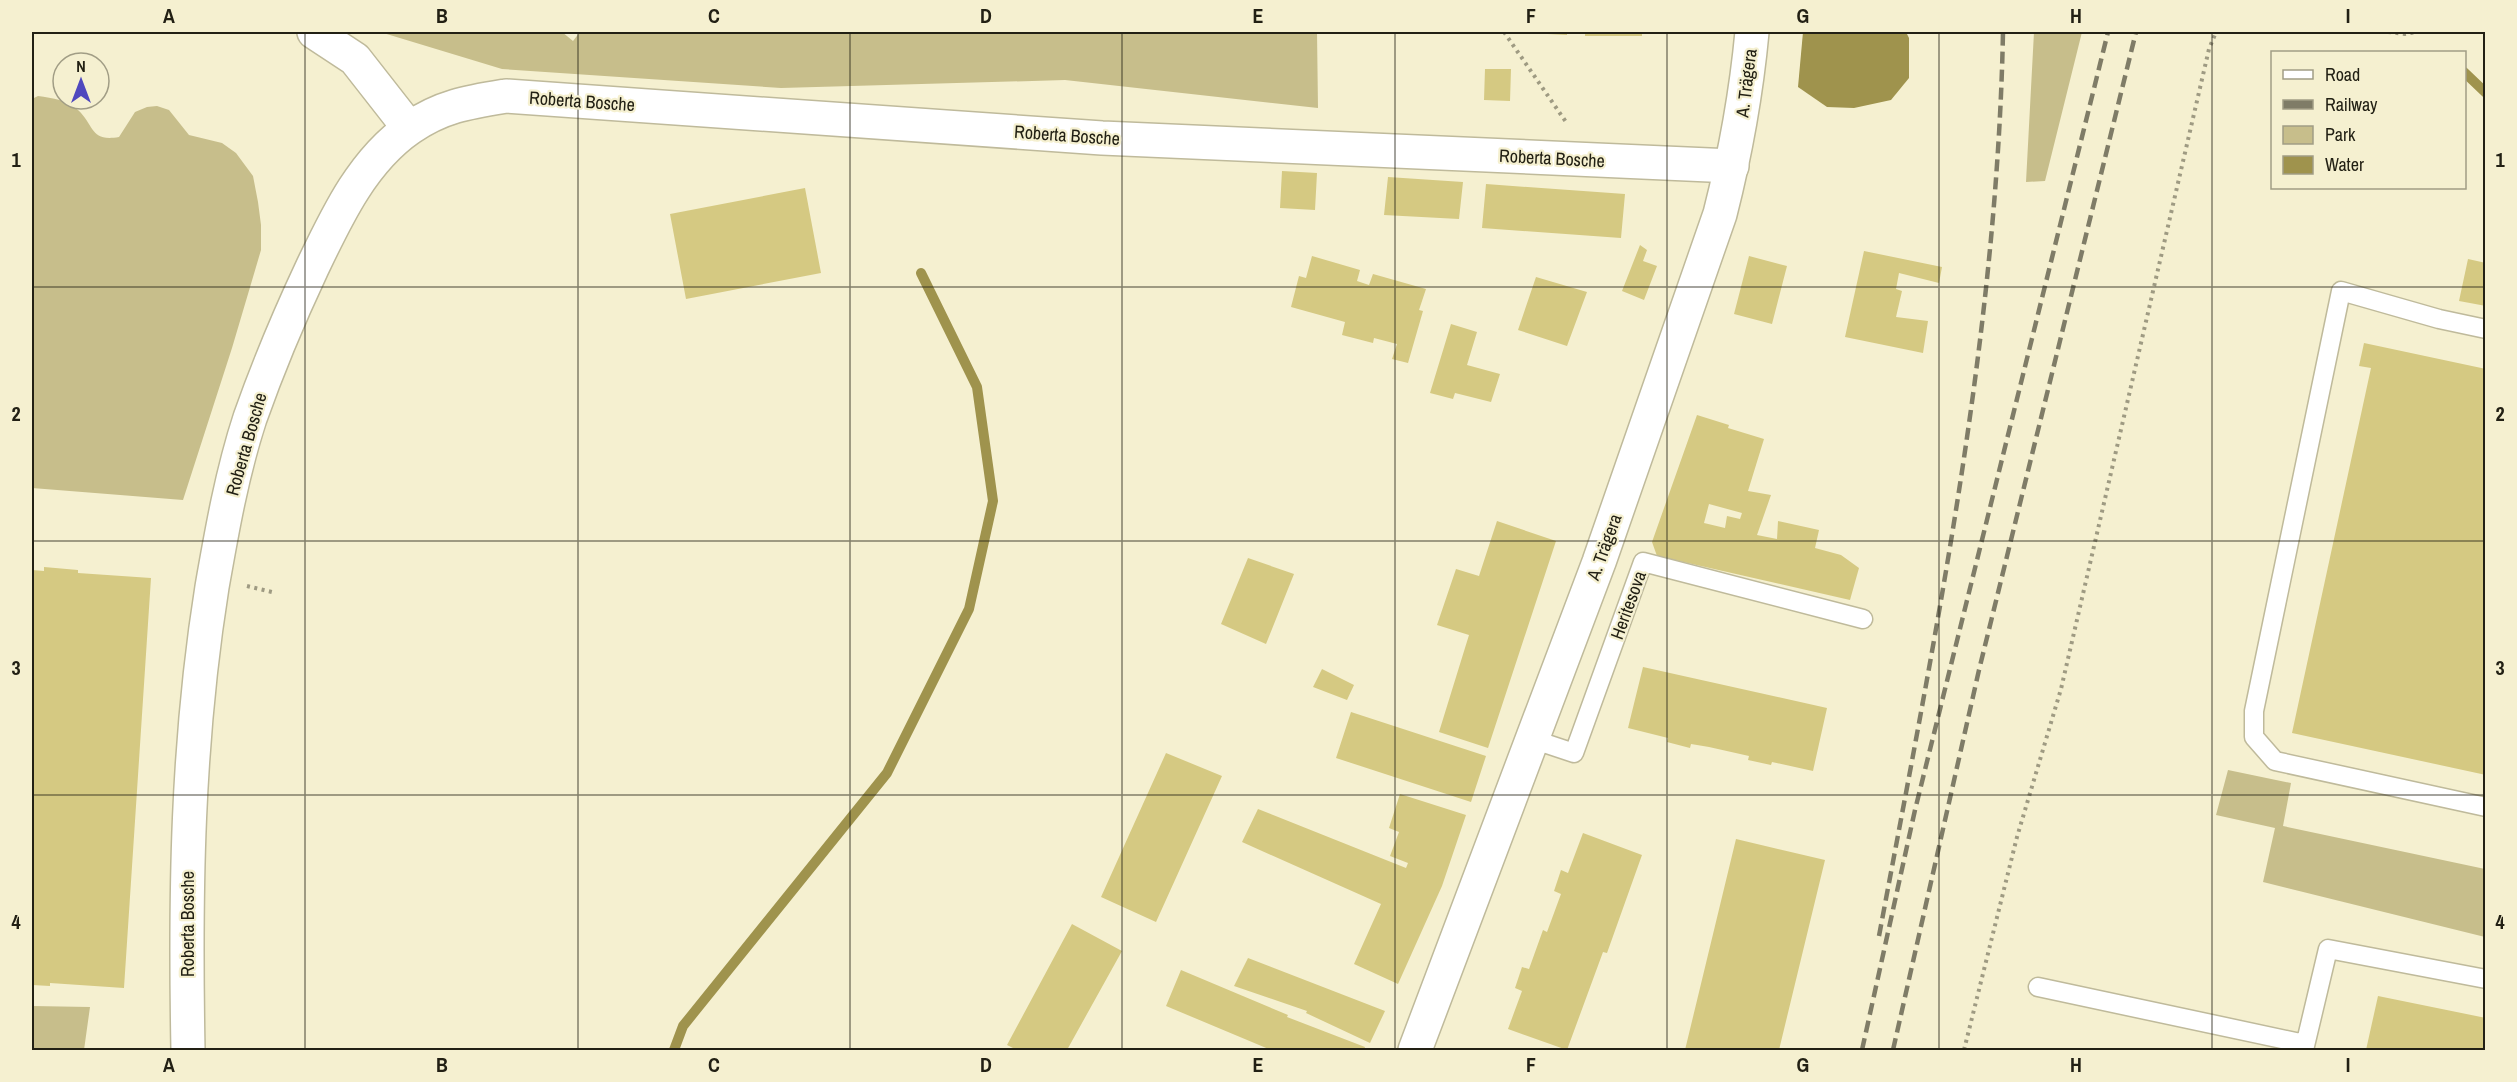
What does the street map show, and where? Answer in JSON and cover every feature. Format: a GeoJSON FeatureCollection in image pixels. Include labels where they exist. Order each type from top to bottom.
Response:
{"type":"FeatureCollection","features":[{"type":"Feature","properties":{"kind":"street"},"geometry":{"type":"LineString","coordinates":[[314,32],[355,59],[409,128]]}},
{"type":"Feature","properties":{"kind":"street","name":"A. Trägera"},"geometry":{"type":"LineString","coordinates":[[1415,1050],[1599,562],[1720,214],[1747,94],[1752,32]]}},
{"type":"Feature","properties":{"kind":"street","name":"Roberta Bosche"},"geometry":{"type":"LineString","coordinates":[[188,1050],[186,926],[188,819],[194,720],[215,568],[233,482],[250,419],[284,327],[328,235],[350,192],[378,157],[409,128],[456,104],[506,96],[1102,138],[1732,166]]}},
{"type":"Feature","properties":{"kind":"lane"},"geometry":{"type":"LineString","coordinates":[[2486,329],[2439,319],[2341,291],[2254,711],[2254,737],[2275,761],[2486,807]]}},
{"type":"Feature","properties":{"kind":"lane","name":"Heritesova"},"geometry":{"type":"LineString","coordinates":[[1532,739],[1574,753],[1643,562],[1863,619]]}},
{"type":"Feature","properties":{"kind":"lane"},"geometry":{"type":"LineString","coordinates":[[2038,987],[2305,1047],[2328,949],[2486,979]]}},
{"type":"Feature","properties":{"kind":"path"},"geometry":{"type":"LineString","coordinates":[[1504,32],[1592,160]]}},
{"type":"Feature","properties":{"kind":"path"},"geometry":{"type":"LineString","coordinates":[[1964,1050],[2017,837],[2061,689],[2209,49],[2216,32]]}},
{"type":"Feature","properties":{"kind":"path"},"geometry":{"type":"LineString","coordinates":[[2388,32],[2405,34],[2416,32]]}},
{"type":"Feature","properties":{"kind":"green space"},"geometry":{"type":"Polygon","coordinates":[[[380,32],[562,32],[573,41],[580,32],[1317,32],[1318,108],[1065,80],[781,88],[502,69],[380,32]]]}},
{"type":"Feature","properties":{"kind":"green space"},"geometry":{"type":"Polygon","coordinates":[[[2034,32],[2082,32],[2045,181],[2026,182],[2034,32]]]}},
{"type":"Feature","properties":{"kind":"green space"},"geometry":{"type":"Polygon","coordinates":[[[38,96],[51,98],[51,111],[79,111],[98,135],[110,138],[119,137],[135,112],[157,106],[169,110],[189,135],[222,143],[236,153],[253,176],[261,225],[261,250],[183,500],[32,488],[32,99],[38,96]]]}},
{"type":"Feature","properties":{"kind":"green space"},"geometry":{"type":"Polygon","coordinates":[[[2228,770],[2291,783],[2283,826],[2485,869],[2485,937],[2263,882],[2275,828],[2216,815],[2228,770]]]}},
{"type":"Feature","properties":{"kind":"green space"},"geometry":{"type":"Polygon","coordinates":[[[32,1006],[90,1007],[84,1050],[32,1050],[32,1006]]]}},
{"type":"Feature","properties":{"kind":"water"},"geometry":{"type":"Polygon","coordinates":[[[1803,32],[1906,32],[1909,38],[1909,78],[1891,100],[1854,108],[1827,107],[1798,87],[1803,32]]]}},
{"type":"Feature","properties":{"kind":"building"},"geometry":{"type":"Polygon","coordinates":[[[1567,32],[1567,35],[1528,33],[1567,32]]]}},
{"type":"Feature","properties":{"kind":"building"},"geometry":{"type":"Polygon","coordinates":[[[1585,32],[1642,32],[1642,36],[1585,36],[1585,32]]]}},
{"type":"Feature","properties":{"kind":"building"},"geometry":{"type":"Polygon","coordinates":[[[1485,69],[1511,69],[1510,101],[1484,100],[1485,69]]]}},
{"type":"Feature","properties":{"kind":"building"},"geometry":{"type":"Polygon","coordinates":[[[1282,171],[1317,173],[1315,210],[1280,208],[1282,171]]]}},
{"type":"Feature","properties":{"kind":"building"},"geometry":{"type":"Polygon","coordinates":[[[1388,177],[1463,182],[1459,219],[1384,215],[1388,177]]]}},
{"type":"Feature","properties":{"kind":"building"},"geometry":{"type":"Polygon","coordinates":[[[1486,184],[1625,194],[1621,238],[1482,228],[1486,184]]]}},
{"type":"Feature","properties":{"kind":"building"},"geometry":{"type":"Polygon","coordinates":[[[805,188],[821,273],[686,299],[670,214],[805,188]]]}},
{"type":"Feature","properties":{"kind":"building"},"geometry":{"type":"Polygon","coordinates":[[[1640,245],[1647,250],[1643,261],[1657,266],[1644,300],[1622,291],[1640,245]]]}},
{"type":"Feature","properties":{"kind":"building"},"geometry":{"type":"Polygon","coordinates":[[[1864,251],[1942,267],[1939,283],[1899,273],[1896,289],[1902,291],[1896,317],[1928,321],[1923,353],[1845,337],[1864,251]]]}},
{"type":"Feature","properties":{"kind":"building"},"geometry":{"type":"Polygon","coordinates":[[[1312,256],[1360,270],[1357,281],[1369,285],[1373,274],[1426,289],[1419,310],[1423,311],[1408,363],[1392,359],[1397,344],[1374,338],[1373,343],[1342,335],[1345,322],[1291,307],[1299,276],[1306,278],[1312,256]]]}},
{"type":"Feature","properties":{"kind":"building"},"geometry":{"type":"Polygon","coordinates":[[[1749,256],[1787,266],[1772,324],[1734,314],[1749,256]]]}},
{"type":"Feature","properties":{"kind":"building"},"geometry":{"type":"Polygon","coordinates":[[[2468,259],[2486,263],[2486,306],[2459,301],[2468,259]]]}},
{"type":"Feature","properties":{"kind":"building"},"geometry":{"type":"Polygon","coordinates":[[[1536,277],[1587,292],[1567,346],[1518,330],[1536,277]]]}},
{"type":"Feature","properties":{"kind":"building"},"geometry":{"type":"Polygon","coordinates":[[[1451,324],[1477,332],[1467,365],[1500,374],[1491,402],[1455,393],[1453,399],[1430,393],[1451,324]]]}},
{"type":"Feature","properties":{"kind":"building"},"geometry":{"type":"Polygon","coordinates":[[[2364,343],[2486,369],[2486,775],[2292,733],[2371,368],[2359,366],[2364,343]]]}},
{"type":"Feature","properties":{"kind":"building"},"geometry":{"type":"Polygon","coordinates":[[[1697,415],[1764,439],[1748,491],[1771,495],[1757,535],[1777,539],[1778,521],[1819,530],[1815,548],[1841,555],[1859,568],[1850,600],[1657,556],[1652,542],[1697,415]],[[1709,504],[1704,523],[1725,528],[1727,516],[1740,519],[1742,513],[1709,504]]]}},
{"type":"Feature","properties":{"kind":"building"},"geometry":{"type":"Polygon","coordinates":[[[1497,521],[1556,541],[1488,748],[1439,732],[1469,635],[1437,625],[1456,569],[1479,576],[1497,521]]]}},
{"type":"Feature","properties":{"kind":"building"},"geometry":{"type":"Polygon","coordinates":[[[1248,558],[1294,574],[1266,644],[1221,624],[1248,558]]]}},
{"type":"Feature","properties":{"kind":"building"},"geometry":{"type":"Polygon","coordinates":[[[44,567],[78,570],[78,573],[151,578],[124,988],[50,983],[50,986],[32,985],[32,570],[44,571],[44,567]]]}},
{"type":"Feature","properties":{"kind":"building"},"geometry":{"type":"Polygon","coordinates":[[[1643,667],[1827,708],[1813,771],[1772,762],[1771,765],[1748,760],[1749,756],[1709,747],[1691,744],[1690,748],[1667,742],[1668,738],[1628,728],[1643,667]]]}},
{"type":"Feature","properties":{"kind":"building"},"geometry":{"type":"Polygon","coordinates":[[[1322,669],[1354,685],[1347,700],[1313,687],[1322,669]]]}},
{"type":"Feature","properties":{"kind":"building"},"geometry":{"type":"Polygon","coordinates":[[[1351,712],[1486,756],[1471,802],[1336,758],[1351,712]]]}},
{"type":"Feature","properties":{"kind":"building"},"geometry":{"type":"Polygon","coordinates":[[[1166,753],[1222,776],[1156,922],[1101,897],[1166,753]]]}},
{"type":"Feature","properties":{"kind":"building"},"geometry":{"type":"Polygon","coordinates":[[[1400,794],[1466,815],[1442,886],[1398,984],[1354,964],[1381,904],[1242,842],[1258,809],[1406,868],[1408,863],[1390,856],[1399,832],[1389,828],[1400,794]]]}},
{"type":"Feature","properties":{"kind":"building"},"geometry":{"type":"Polygon","coordinates":[[[1583,833],[1642,855],[1607,953],[1603,952],[1567,1050],[1508,1029],[1522,991],[1515,988],[1522,967],[1529,969],[1543,930],[1547,932],[1561,894],[1554,891],[1561,870],[1568,873],[1583,833]]]}},
{"type":"Feature","properties":{"kind":"building"},"geometry":{"type":"Polygon","coordinates":[[[1736,839],[1825,860],[1779,1050],[1685,1050],[1736,839]]]}},
{"type":"Feature","properties":{"kind":"building"},"geometry":{"type":"Polygon","coordinates":[[[1072,924],[1122,951],[1067,1050],[1017,1050],[1007,1045],[1072,924]]]}},
{"type":"Feature","properties":{"kind":"building"},"geometry":{"type":"Polygon","coordinates":[[[1248,958],[1385,1011],[1370,1043],[1306,1013],[1307,1011],[1234,986],[1248,958]]]}},
{"type":"Feature","properties":{"kind":"building"},"geometry":{"type":"Polygon","coordinates":[[[1181,970],[1288,1015],[1287,1017],[1365,1047],[1364,1050],[1271,1050],[1166,1006],[1181,970]]]}},
{"type":"Feature","properties":{"kind":"building"},"geometry":{"type":"Polygon","coordinates":[[[2378,996],[2486,1018],[2486,1050],[2366,1050],[2378,996]]]}},
{"type":"Feature","properties":{"kind":"waterway"},"geometry":{"type":"LineString","coordinates":[[2466,74],[2486,93]]}},
{"type":"Feature","properties":{"kind":"waterway"},"geometry":{"type":"LineString","coordinates":[[674,1050],[683,1026],[887,773],[969,609],[993,501],[977,387],[921,273]]}},
{"type":"Feature","properties":{"kind":"railway"},"geometry":{"type":"LineString","coordinates":[[1879,936],[1941,599],[1976,373],[1989,259],[1998,146],[2003,32]]}},
{"type":"Feature","properties":{"kind":"railway"},"geometry":{"type":"LineString","coordinates":[[1862,1050],[1915,810],[2108,32]]}},
{"type":"Feature","properties":{"kind":"railway"},"geometry":{"type":"LineString","coordinates":[[1893,1050],[1979,670],[2136,32]]}}]}
